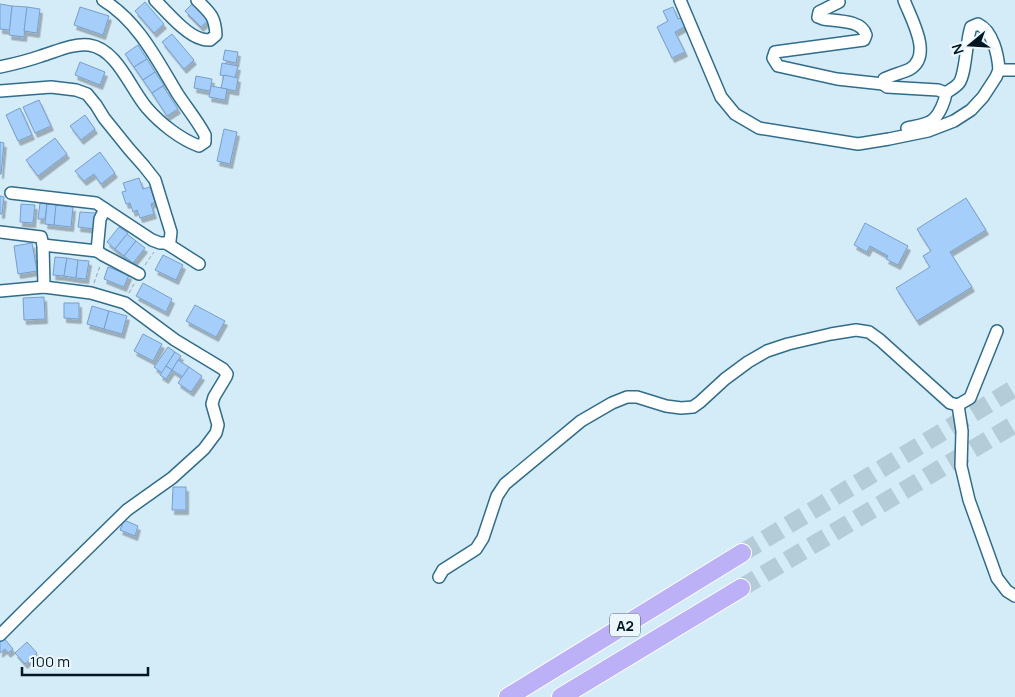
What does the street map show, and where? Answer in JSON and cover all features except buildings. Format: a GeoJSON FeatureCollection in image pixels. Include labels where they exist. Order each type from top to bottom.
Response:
{"type":"FeatureCollection","features":[{"type":"Feature","properties":{"kind":"highway","name":"A2"},"geometry":{"type":"LineString","coordinates":[[508,697],[742,553]]}},
{"type":"Feature","properties":{"kind":"highway","name":"A2"},"geometry":{"type":"LineString","coordinates":[[561,697],[741,588]]}},
{"type":"Feature","properties":{"kind":"highway"},"geometry":{"type":"LineString","coordinates":[[574,697],[656,647],[681,624]]}},
{"type":"Feature","properties":{"kind":"street"},"geometry":{"type":"LineString","coordinates":[[0,67],[66,48],[90,45],[111,56],[147,108],[169,129],[199,146],[205,142],[205,135],[160,62],[139,33],[115,7],[103,0]]}},
{"type":"Feature","properties":{"kind":"street"},"geometry":{"type":"LineString","coordinates":[[155,0],[185,30],[202,39],[210,40],[216,35],[216,25],[212,15],[197,0]]}},
{"type":"Feature","properties":{"kind":"street"},"geometry":{"type":"LineString","coordinates":[[680,0],[721,96],[735,114],[758,128],[858,144],[868,143],[928,131],[954,121],[971,110],[983,97],[999,70],[998,58],[991,38],[984,27],[978,24],[971,27],[962,75],[959,82],[946,93],[934,119],[927,123],[883,135],[868,143]]}},
{"type":"Feature","properties":{"kind":"street"},"geometry":{"type":"LineString","coordinates":[[883,84],[884,79],[909,69],[916,64],[921,55],[921,43],[904,0]]}},
{"type":"Feature","properties":{"kind":"street"},"geometry":{"type":"LineString","coordinates":[[838,2],[819,12],[818,17],[823,20],[857,24],[865,29],[866,35],[864,40],[775,52],[773,58],[778,66],[837,79],[883,84],[887,87],[938,90],[946,93]]}},
{"type":"Feature","properties":{"kind":"street"},"geometry":{"type":"LineString","coordinates":[[999,70],[1015,70]]}},
{"type":"Feature","properties":{"kind":"street"},"geometry":{"type":"LineString","coordinates":[[0,91],[51,87],[76,90],[87,94],[154,180],[171,232],[170,241],[166,243]]}},
{"type":"Feature","properties":{"kind":"street"},"geometry":{"type":"LineString","coordinates":[[11,193],[96,203],[152,240],[166,243],[199,264]]}},
{"type":"Feature","properties":{"kind":"street"},"geometry":{"type":"LineString","coordinates":[[100,253],[100,219],[105,210]]}},
{"type":"Feature","properties":{"kind":"street"},"geometry":{"type":"LineString","coordinates":[[0,232],[41,237],[43,245],[44,287]]}},
{"type":"Feature","properties":{"kind":"street"},"geometry":{"type":"LineString","coordinates":[[43,245],[100,253],[139,274]]}},
{"type":"Feature","properties":{"kind":"street"},"geometry":{"type":"LineString","coordinates":[[0,290],[44,287],[91,293],[124,303],[175,340],[223,369],[227,374],[212,404],[218,426],[216,433],[204,449],[172,478],[127,510],[0,635]]}},
{"type":"Feature","properties":{"kind":"street"},"geometry":{"type":"LineString","coordinates":[[439,577],[443,570],[476,549],[483,538],[497,496],[505,484],[581,422],[612,403],[637,397],[666,406],[693,407],[748,362],[767,351],[788,344],[856,330],[869,332],[880,340],[950,403],[958,405],[970,398],[997,331]]}},
{"type":"Feature","properties":{"kind":"street"},"geometry":{"type":"LineString","coordinates":[[958,405],[962,432],[961,466],[969,500],[997,578],[1007,591],[1015,596]]}},
{"type":"Feature","properties":{"kind":"path"},"geometry":{"type":"LineString","coordinates":[[91,293],[100,253]]}},
{"type":"Feature","properties":{"kind":"tunnel"},"geometry":{"type":"LineString","coordinates":[[742,553],[1015,388]]}},
{"type":"Feature","properties":{"kind":"tunnel"},"geometry":{"type":"LineString","coordinates":[[741,588],[1015,424]]}}]}
